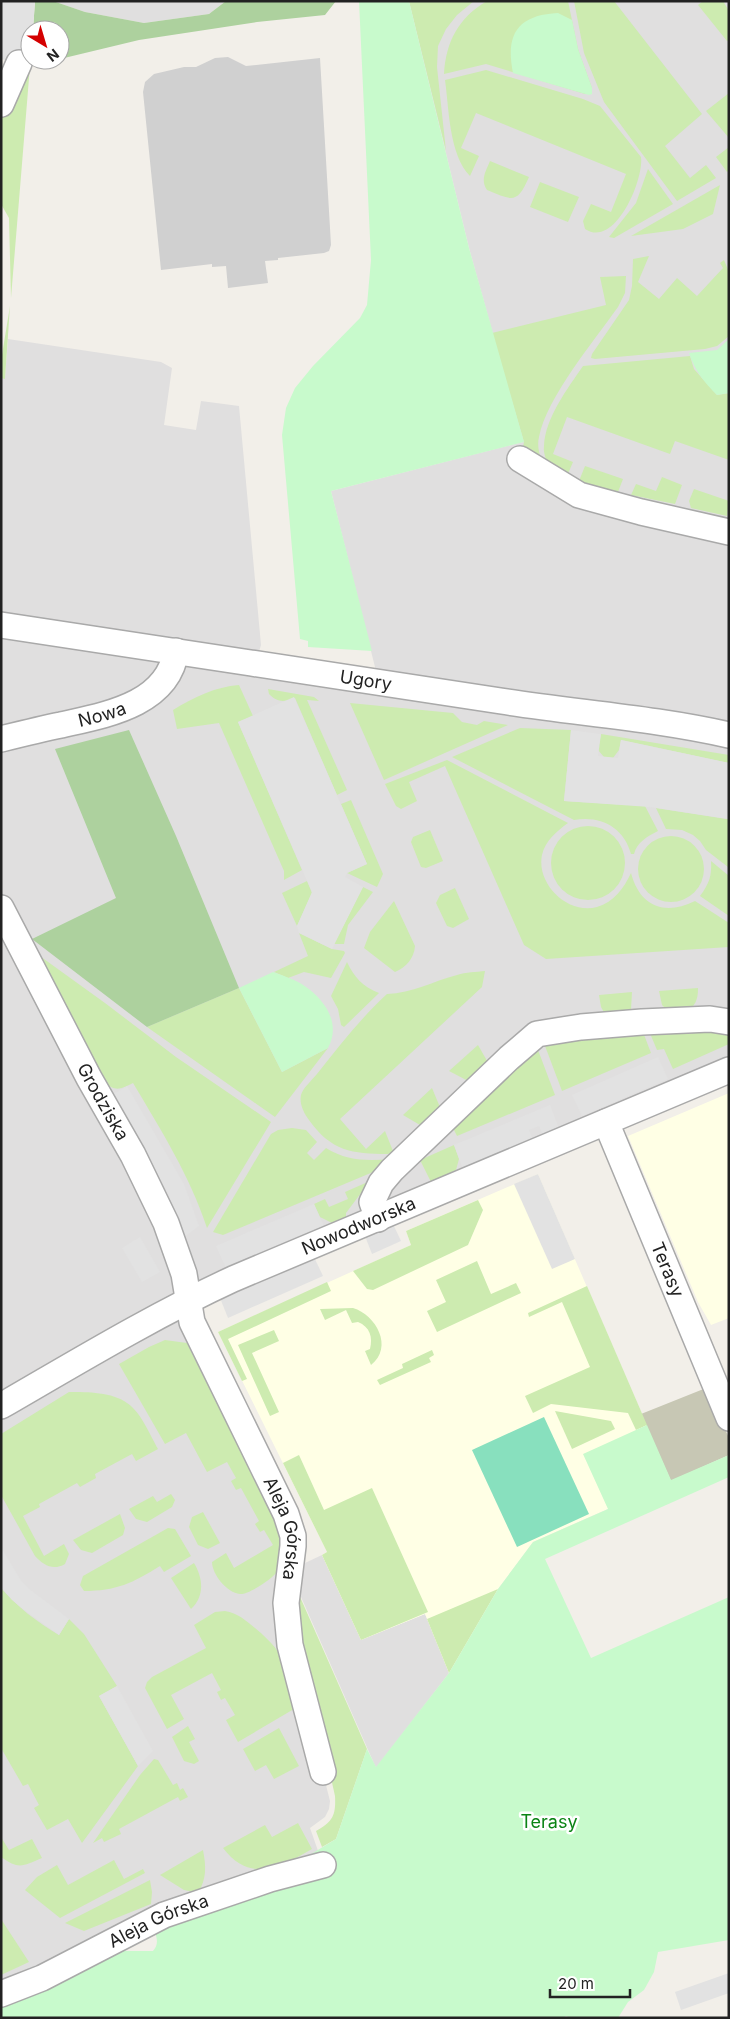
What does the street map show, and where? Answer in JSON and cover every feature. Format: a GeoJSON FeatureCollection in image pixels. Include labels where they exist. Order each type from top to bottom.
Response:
{"type":"FeatureCollection","features":[{"type":"Feature","properties":{"kind":"street"},"geometry":{"type":"LineString","coordinates":[[1,104],[19,63]]}},
{"type":"Feature","properties":{"kind":"street"},"geometry":{"type":"LineString","coordinates":[[520,459],[579,495],[641,512],[729,532]]}},
{"type":"Feature","properties":{"kind":"street","name":"Ugory"},"geometry":{"type":"LineString","coordinates":[[1,625],[541,708],[640,720],[729,735]]}},
{"type":"Feature","properties":{"kind":"street","name":"Nowa"},"geometry":{"type":"LineString","coordinates":[[1,739],[123,710],[155,689],[163,681],[174,664],[176,651]]}},
{"type":"Feature","properties":{"kind":"street","name":"Grodziska"},"geometry":{"type":"LineString","coordinates":[[1,908],[84,1070],[133,1156],[166,1223],[184,1274],[188,1300]]}},
{"type":"Feature","properties":{"kind":"street"},"geometry":{"type":"LineString","coordinates":[[378,1219],[372,1202],[381,1183],[461,1103],[537,1034],[581,1027],[642,1022],[710,1019],[729,1022]]}},
{"type":"Feature","properties":{"kind":"street","name":"Nowodworska"},"geometry":{"type":"LineString","coordinates":[[1,1406],[188,1300],[281,1258],[378,1219],[729,1070]]}},
{"type":"Feature","properties":{"kind":"street","name":"Terasy"},"geometry":{"type":"LineString","coordinates":[[606,1122],[729,1418]]}},
{"type":"Feature","properties":{"kind":"street","name":"Aleja Górska"},"geometry":{"type":"LineString","coordinates":[[188,1300],[192,1322],[281,1502],[290,1527],[293,1546],[286,1602],[290,1646],[323,1772]]}},
{"type":"Feature","properties":{"kind":"street","name":"Aleja Górska"},"geometry":{"type":"LineString","coordinates":[[1,1994],[42,1978],[164,1915],[270,1879],[323,1865]]}},
{"type":"Feature","properties":{"kind":"shaded area"},"geometry":{"type":"Polygon","coordinates":[[[1,1],[35,1],[34,20],[20,20],[20,64],[1,59],[1,1]]]}},
{"type":"Feature","properties":{"kind":"shaded area"},"geometry":{"type":"Polygon","coordinates":[[[53,1],[226,1],[209,14],[144,23],[85,12],[53,1]]]}},
{"type":"Feature","properties":{"kind":"shaded area"},"geometry":{"type":"Polygon","coordinates":[[[409,1],[729,1],[729,1070],[188,1300],[281,1502],[313,1734],[330,1801],[325,1817],[310,1828],[323,1865],[1,1994],[1,378],[5,378],[8,339],[161,362],[172,368],[164,425],[196,430],[201,401],[239,406],[261,645],[255,665],[379,683],[331,491],[523,442],[469,248],[409,1]]]}},
{"type":"Feature","properties":{"kind":"shaded area"},"geometry":{"type":"Polygon","coordinates":[[[228,57],[246,66],[320,58],[331,245],[329,251],[324,253],[265,261],[268,283],[228,288],[226,266],[212,267],[212,264],[161,270],[143,92],[145,82],[154,74],[184,67],[196,67],[215,58],[228,57]]]}},
{"type":"Feature","properties":{"kind":"shaded area"},"geometry":{"type":"Polygon","coordinates":[[[294,697],[367,864],[347,873],[345,877],[363,887],[332,949],[299,933],[297,926],[312,892],[238,722],[294,697]]]}},
{"type":"Feature","properties":{"kind":"shaded area"},"geometry":{"type":"Polygon","coordinates":[[[571,730],[601,734],[598,756],[618,758],[621,740],[729,763],[728,819],[650,807],[564,801],[571,730]]]}},
{"type":"Feature","properties":{"kind":"shaded area"},"geometry":{"type":"Polygon","coordinates":[[[658,1057],[668,1079],[582,1116],[572,1095],[658,1057]]]}},
{"type":"Feature","properties":{"kind":"shaded area"},"geometry":{"type":"Polygon","coordinates":[[[127,1086],[184,1184],[199,1226],[183,1238],[168,1193],[112,1095],[127,1086]]]}},
{"type":"Feature","properties":{"kind":"shaded area"},"geometry":{"type":"Polygon","coordinates":[[[729,1093],[729,1318],[711,1325],[698,1302],[628,1136],[729,1093]]]}},
{"type":"Feature","properties":{"kind":"shaded area"},"geometry":{"type":"Polygon","coordinates":[[[550,1105],[559,1129],[543,1135],[539,1126],[529,1130],[533,1140],[463,1169],[454,1145],[550,1105]]]}},
{"type":"Feature","properties":{"kind":"shaded area"},"geometry":{"type":"Polygon","coordinates":[[[538,1174],[671,1481],[533,1542],[498,1589],[449,1673],[425,1614],[361,1640],[322,1555],[327,1552],[218,1332],[411,1245],[406,1231],[538,1174]]]}},
{"type":"Feature","properties":{"kind":"shaded area"},"geometry":{"type":"Polygon","coordinates":[[[538,1174],[575,1259],[552,1269],[514,1184],[538,1174]]]}},
{"type":"Feature","properties":{"kind":"shaded area"},"geometry":{"type":"Polygon","coordinates":[[[314,1204],[325,1229],[227,1270],[216,1246],[314,1204]]]}},
{"type":"Feature","properties":{"kind":"shaded area"},"geometry":{"type":"Polygon","coordinates":[[[393,1224],[401,1241],[372,1254],[365,1236],[393,1224]]]}},
{"type":"Feature","properties":{"kind":"shaded area"},"geometry":{"type":"Polygon","coordinates":[[[140,1237],[160,1272],[142,1282],[122,1248],[140,1237]]]}},
{"type":"Feature","properties":{"kind":"shaded area"},"geometry":{"type":"Polygon","coordinates":[[[314,1257],[323,1276],[228,1318],[220,1298],[314,1257]]]}},
{"type":"Feature","properties":{"kind":"shaded area"},"geometry":{"type":"Polygon","coordinates":[[[706,1388],[729,1438],[729,1455],[671,1481],[641,1414],[706,1388]]]}},
{"type":"Feature","properties":{"kind":"shaded area"},"geometry":{"type":"Polygon","coordinates":[[[1,1547],[20,1579],[28,1588],[69,1619],[59,1635],[24,1610],[2,1589],[1,1547]]]}},
{"type":"Feature","properties":{"kind":"shaded area"},"geometry":{"type":"Polygon","coordinates":[[[322,1555],[361,1640],[425,1614],[449,1673],[376,1768],[298,1590],[305,1563],[322,1555]]]}},
{"type":"Feature","properties":{"kind":"shaded area"},"geometry":{"type":"Polygon","coordinates":[[[117,1686],[153,1751],[138,1766],[99,1696],[117,1686]]]}},
{"type":"Feature","properties":{"kind":"shaded area"},"geometry":{"type":"Polygon","coordinates":[[[729,1973],[729,1993],[681,2010],[675,1992],[729,1973]]]}},
{"type":"Feature","properties":{"kind":"green space"},"geometry":{"type":"Polygon","coordinates":[[[35,1],[53,1],[85,12],[144,23],[209,14],[226,1],[336,1],[325,15],[257,22],[139,40],[70,57],[70,20],[34,20],[35,1]]]}},
{"type":"Feature","properties":{"kind":"green space"},"geometry":{"type":"Polygon","coordinates":[[[359,1],[409,1],[469,248],[524,442],[331,491],[372,651],[308,647],[308,641],[300,639],[282,435],[286,408],[295,388],[313,366],[360,318],[367,305],[371,260],[359,1]]]}},
{"type":"Feature","properties":{"kind":"green space"},"geometry":{"type":"Polygon","coordinates":[[[409,1],[474,1],[457,15],[446,29],[438,46],[437,67],[446,151],[409,1]]]}},
{"type":"Feature","properties":{"kind":"green space"},"geometry":{"type":"Polygon","coordinates":[[[487,1],[568,1],[578,49],[592,88],[592,94],[585,94],[486,64],[444,74],[447,51],[455,32],[468,15],[487,1]]]}},
{"type":"Feature","properties":{"kind":"green space"},"geometry":{"type":"Polygon","coordinates":[[[574,1],[614,1],[702,114],[665,146],[690,178],[706,165],[716,178],[677,201],[604,102],[584,53],[574,1]]]}},
{"type":"Feature","properties":{"kind":"green space"},"geometry":{"type":"Polygon","coordinates":[[[703,1],[723,1],[729,11],[729,40],[727,41],[698,5],[703,1]]]}},
{"type":"Feature","properties":{"kind":"green space"},"geometry":{"type":"Polygon","coordinates":[[[558,13],[572,20],[578,49],[592,88],[592,94],[589,95],[513,73],[511,47],[513,37],[518,29],[533,18],[558,13]]]}},
{"type":"Feature","properties":{"kind":"green space"},"geometry":{"type":"Polygon","coordinates":[[[28,70],[30,70],[11,298],[9,218],[1,204],[1,120],[28,70]]]}},
{"type":"Feature","properties":{"kind":"green space"},"geometry":{"type":"Polygon","coordinates":[[[486,70],[583,99],[600,106],[641,157],[641,168],[633,195],[617,221],[607,229],[596,233],[585,229],[583,221],[591,204],[611,212],[626,174],[476,113],[461,148],[479,156],[470,176],[463,167],[454,144],[445,80],[486,70]]]}},
{"type":"Feature","properties":{"kind":"green space"},"geometry":{"type":"Polygon","coordinates":[[[729,93],[729,138],[706,111],[729,93]]]}},
{"type":"Feature","properties":{"kind":"green space"},"geometry":{"type":"Polygon","coordinates":[[[729,147],[729,170],[727,172],[716,157],[729,147]]]}},
{"type":"Feature","properties":{"kind":"green space"},"geometry":{"type":"Polygon","coordinates":[[[490,161],[529,177],[517,196],[508,198],[487,190],[484,179],[490,161]]]}},
{"type":"Feature","properties":{"kind":"green space"},"geometry":{"type":"Polygon","coordinates":[[[648,169],[673,204],[614,238],[609,237],[636,203],[648,169]]]}},
{"type":"Feature","properties":{"kind":"green space"},"geometry":{"type":"Polygon","coordinates":[[[540,182],[579,197],[568,222],[530,207],[540,182]]]}},
{"type":"Feature","properties":{"kind":"green space"},"geometry":{"type":"Polygon","coordinates":[[[720,185],[713,214],[683,229],[631,236],[720,185]]]}},
{"type":"Feature","properties":{"kind":"green space"},"geometry":{"type":"Polygon","coordinates":[[[649,256],[638,282],[659,299],[677,278],[697,296],[723,268],[720,263],[724,260],[729,272],[729,336],[717,346],[705,349],[591,358],[629,300],[632,286],[633,259],[649,256]]]}},
{"type":"Feature","properties":{"kind":"green space"},"geometry":{"type":"Polygon","coordinates":[[[626,276],[625,293],[618,307],[572,370],[551,405],[538,440],[541,460],[523,447],[524,442],[492,333],[606,305],[600,277],[626,276]]]}},
{"type":"Feature","properties":{"kind":"green space"},"geometry":{"type":"Polygon","coordinates":[[[10,306],[5,379],[1,378],[1,361],[10,306]]]}},
{"type":"Feature","properties":{"kind":"green space"},"geometry":{"type":"Polygon","coordinates":[[[729,339],[729,393],[717,395],[700,376],[689,353],[717,350],[729,339]]]}},
{"type":"Feature","properties":{"kind":"green space"},"geometry":{"type":"Polygon","coordinates":[[[690,356],[694,369],[717,395],[729,393],[729,460],[675,441],[670,454],[567,417],[553,454],[573,462],[567,476],[548,465],[544,448],[548,425],[558,404],[583,366],[690,356]]]}},
{"type":"Feature","properties":{"kind":"green space"},"geometry":{"type":"Polygon","coordinates":[[[585,466],[623,479],[618,492],[589,486],[579,481],[585,466]]]}},
{"type":"Feature","properties":{"kind":"green space"},"geometry":{"type":"Polygon","coordinates":[[[662,477],[682,485],[675,504],[631,495],[636,484],[656,491],[662,477]]]}},
{"type":"Feature","properties":{"kind":"green space"},"geometry":{"type":"Polygon","coordinates":[[[694,489],[729,501],[727,516],[691,508],[689,501],[694,489]]]}},
{"type":"Feature","properties":{"kind":"green space"},"geometry":{"type":"Polygon","coordinates":[[[239,685],[253,716],[238,722],[302,870],[284,880],[284,871],[219,723],[177,729],[173,710],[205,693],[239,685]]]}},
{"type":"Feature","properties":{"kind":"green space"},"geometry":{"type":"Polygon","coordinates":[[[268,689],[314,697],[319,701],[307,700],[347,790],[337,795],[295,698],[284,701],[278,700],[269,694],[268,689]]]}},
{"type":"Feature","properties":{"kind":"green space"},"geometry":{"type":"Polygon","coordinates":[[[350,703],[453,713],[462,722],[477,725],[484,721],[508,725],[384,780],[350,703]]]}},
{"type":"Feature","properties":{"kind":"green space"},"geometry":{"type":"Polygon","coordinates":[[[520,728],[571,730],[564,801],[645,806],[658,831],[643,840],[634,854],[631,854],[623,837],[610,825],[593,819],[574,820],[452,757],[520,728]]]}},
{"type":"Feature","properties":{"kind":"green space"},"geometry":{"type":"Polygon","coordinates":[[[129,730],[176,836],[239,988],[147,1027],[32,939],[116,898],[55,749],[129,730]]]}},
{"type":"Feature","properties":{"kind":"green space"},"geometry":{"type":"Polygon","coordinates":[[[601,734],[729,755],[729,763],[621,740],[619,750],[613,758],[604,757],[598,750],[601,734]]]}},
{"type":"Feature","properties":{"kind":"green space"},"geometry":{"type":"Polygon","coordinates":[[[447,760],[568,823],[546,845],[542,855],[541,866],[549,886],[565,902],[586,908],[603,905],[618,894],[631,873],[635,885],[647,901],[664,908],[674,908],[695,901],[729,923],[729,947],[546,959],[524,945],[445,766],[409,782],[417,801],[401,809],[396,806],[385,784],[447,760]]]}},
{"type":"Feature","properties":{"kind":"green space"},"geometry":{"type":"Polygon","coordinates":[[[351,800],[383,874],[377,887],[347,873],[367,864],[341,804],[351,800]]]}},
{"type":"Feature","properties":{"kind":"green space"},"geometry":{"type":"Polygon","coordinates":[[[656,808],[727,819],[729,813],[728,867],[706,850],[693,835],[682,830],[666,829],[656,808]]]}},
{"type":"Feature","properties":{"kind":"green space"},"geometry":{"type":"Polygon","coordinates":[[[581,826],[595,826],[609,832],[619,842],[625,856],[623,877],[609,894],[595,900],[581,900],[567,894],[557,884],[551,870],[551,856],[557,842],[567,832],[581,826]]]}},
{"type":"Feature","properties":{"kind":"green space"},"geometry":{"type":"Polygon","coordinates":[[[430,830],[443,861],[426,868],[421,867],[411,842],[413,837],[430,830]]]}},
{"type":"Feature","properties":{"kind":"green space"},"geometry":{"type":"Polygon","coordinates":[[[671,836],[684,839],[694,846],[701,856],[704,869],[701,882],[694,892],[684,899],[671,902],[658,899],[648,892],[641,882],[638,869],[641,856],[648,846],[658,839],[671,836]]]}},
{"type":"Feature","properties":{"kind":"green space"},"geometry":{"type":"Polygon","coordinates":[[[711,861],[729,876],[729,916],[700,896],[709,880],[711,861]]]}},
{"type":"Feature","properties":{"kind":"green space"},"geometry":{"type":"Polygon","coordinates":[[[307,881],[312,893],[297,926],[282,893],[307,881]]]}},
{"type":"Feature","properties":{"kind":"green space"},"geometry":{"type":"Polygon","coordinates":[[[363,887],[373,892],[348,925],[344,944],[334,944],[363,887]]]}},
{"type":"Feature","properties":{"kind":"green space"},"geometry":{"type":"Polygon","coordinates":[[[455,888],[469,919],[453,928],[447,926],[436,903],[440,895],[455,888]]]}},
{"type":"Feature","properties":{"kind":"green space"},"geometry":{"type":"Polygon","coordinates":[[[394,901],[415,946],[409,962],[395,972],[364,948],[370,932],[394,901]]]}},
{"type":"Feature","properties":{"kind":"green space"},"geometry":{"type":"Polygon","coordinates":[[[299,933],[332,949],[344,951],[345,953],[331,978],[304,972],[288,978],[274,972],[308,956],[299,933]]]}},
{"type":"Feature","properties":{"kind":"green space"},"geometry":{"type":"Polygon","coordinates":[[[37,954],[176,1057],[271,1122],[207,1228],[183,1172],[133,1083],[116,1089],[105,1083],[37,954]]]}},
{"type":"Feature","properties":{"kind":"green space"},"geometry":{"type":"Polygon","coordinates":[[[347,962],[360,981],[368,988],[379,993],[344,1027],[341,1025],[338,1009],[331,996],[347,962]]]}},
{"type":"Feature","properties":{"kind":"green space"},"geometry":{"type":"Polygon","coordinates":[[[485,971],[482,987],[340,1119],[366,1149],[385,1131],[393,1151],[388,1154],[364,1153],[343,1149],[317,1130],[302,1108],[302,1092],[350,1032],[387,994],[414,989],[460,974],[485,971]]]}},
{"type":"Feature","properties":{"kind":"green space"},"geometry":{"type":"Polygon","coordinates":[[[273,972],[299,982],[320,999],[329,1014],[333,1030],[328,1048],[282,1072],[239,988],[273,972]]]}},
{"type":"Feature","properties":{"kind":"green space"},"geometry":{"type":"Polygon","coordinates":[[[239,988],[282,1072],[328,1048],[275,1117],[147,1027],[239,988]]]}},
{"type":"Feature","properties":{"kind":"green space"},"geometry":{"type":"Polygon","coordinates":[[[698,988],[695,1002],[686,1013],[667,1010],[662,1005],[659,991],[698,988]]]}},
{"type":"Feature","properties":{"kind":"green space"},"geometry":{"type":"Polygon","coordinates":[[[632,992],[631,1010],[626,1018],[606,1016],[601,1007],[599,995],[632,992]]]}},
{"type":"Feature","properties":{"kind":"green space"},"geometry":{"type":"Polygon","coordinates":[[[649,1031],[729,1032],[729,1044],[673,1069],[664,1049],[657,1050],[649,1031]]]}},
{"type":"Feature","properties":{"kind":"green space"},"geometry":{"type":"Polygon","coordinates":[[[643,1032],[651,1053],[562,1091],[542,1038],[643,1032]]]}},
{"type":"Feature","properties":{"kind":"green space"},"geometry":{"type":"Polygon","coordinates":[[[535,1042],[555,1095],[457,1136],[450,1122],[535,1042]]]}},
{"type":"Feature","properties":{"kind":"green space"},"geometry":{"type":"Polygon","coordinates":[[[478,1045],[490,1066],[472,1083],[449,1071],[478,1045]]]}},
{"type":"Feature","properties":{"kind":"green space"},"geometry":{"type":"Polygon","coordinates":[[[432,1088],[442,1112],[425,1128],[403,1115],[432,1088]]]}},
{"type":"Feature","properties":{"kind":"green space"},"geometry":{"type":"Polygon","coordinates":[[[292,1128],[306,1130],[317,1142],[307,1153],[314,1160],[326,1148],[349,1158],[391,1159],[385,1167],[223,1235],[213,1232],[271,1134],[278,1130],[292,1128]]]}},
{"type":"Feature","properties":{"kind":"green space"},"geometry":{"type":"Polygon","coordinates":[[[454,1145],[459,1159],[456,1170],[431,1182],[420,1160],[454,1145]]]}},
{"type":"Feature","properties":{"kind":"green space"},"geometry":{"type":"Polygon","coordinates":[[[370,1181],[346,1213],[346,1218],[334,1224],[320,1217],[314,1204],[325,1199],[329,1207],[348,1199],[345,1192],[370,1181]]]}},
{"type":"Feature","properties":{"kind":"green space"},"geometry":{"type":"Polygon","coordinates":[[[478,1200],[483,1210],[468,1245],[373,1290],[367,1289],[353,1271],[411,1245],[406,1231],[478,1200]]]}},
{"type":"Feature","properties":{"kind":"green space"},"geometry":{"type":"Polygon","coordinates":[[[477,1261],[491,1294],[516,1283],[521,1293],[437,1332],[427,1311],[446,1302],[436,1280],[477,1261]]]}},
{"type":"Feature","properties":{"kind":"green space"},"geometry":{"type":"Polygon","coordinates":[[[327,1282],[331,1291],[228,1339],[247,1379],[242,1381],[218,1332],[327,1282]]]}},
{"type":"Feature","properties":{"kind":"green space"},"geometry":{"type":"Polygon","coordinates":[[[587,1286],[647,1425],[636,1430],[628,1413],[551,1404],[533,1413],[525,1396],[590,1367],[562,1302],[529,1317],[528,1313],[587,1286]]]}},
{"type":"Feature","properties":{"kind":"green space"},"geometry":{"type":"Polygon","coordinates":[[[353,1308],[369,1317],[379,1332],[381,1349],[378,1358],[371,1365],[365,1351],[370,1349],[371,1340],[368,1330],[358,1322],[352,1323],[346,1310],[325,1320],[320,1309],[353,1308]]]}},
{"type":"Feature","properties":{"kind":"green space"},"geometry":{"type":"Polygon","coordinates":[[[274,1330],[279,1341],[252,1353],[279,1412],[270,1416],[238,1345],[274,1330]]]}},
{"type":"Feature","properties":{"kind":"green space"},"geometry":{"type":"Polygon","coordinates":[[[165,1340],[187,1343],[279,1528],[281,1554],[278,1570],[267,1581],[244,1594],[235,1593],[225,1587],[217,1577],[212,1562],[226,1553],[234,1568],[273,1545],[264,1530],[260,1532],[255,1524],[259,1521],[241,1488],[236,1490],[231,1481],[236,1478],[227,1462],[207,1472],[186,1433],[165,1444],[119,1364],[165,1340]]]}},
{"type":"Feature","properties":{"kind":"green space"},"geometry":{"type":"Polygon","coordinates":[[[432,1350],[434,1355],[429,1358],[431,1362],[380,1385],[377,1380],[403,1368],[402,1364],[432,1350]]]}},
{"type":"Feature","properties":{"kind":"green space"},"geometry":{"type":"Polygon","coordinates":[[[69,1392],[107,1395],[121,1399],[137,1412],[158,1449],[136,1461],[132,1454],[95,1474],[96,1478],[80,1487],[77,1483],[39,1504],[40,1507],[23,1516],[44,1556],[64,1544],[69,1554],[65,1564],[52,1567],[41,1562],[35,1556],[1,1495],[1,1434],[69,1392]]]}},
{"type":"Feature","properties":{"kind":"green space"},"geometry":{"type":"Polygon","coordinates":[[[555,1411],[611,1421],[615,1429],[572,1449],[555,1411]]]}},
{"type":"Feature","properties":{"kind":"green space"},"geometry":{"type":"Polygon","coordinates":[[[544,1417],[589,1514],[517,1547],[472,1450],[544,1417]]]}},
{"type":"Feature","properties":{"kind":"green space","name":"Terasy"},"geometry":{"type":"Polygon","coordinates":[[[647,1425],[671,1480],[729,1455],[729,1477],[545,1559],[591,1658],[729,1597],[729,1940],[658,1952],[654,1972],[644,1990],[628,2002],[618,2018],[571,2018],[566,2016],[563,2018],[1,2018],[1,2006],[114,1951],[153,1951],[157,1941],[151,1923],[270,1879],[336,1839],[367,1749],[376,1767],[449,1673],[498,1589],[533,1542],[608,1509],[583,1454],[647,1425]]]}},
{"type":"Feature","properties":{"kind":"green space"},"geometry":{"type":"Polygon","coordinates":[[[299,1455],[324,1510],[372,1488],[428,1612],[361,1640],[322,1555],[327,1552],[283,1463],[299,1455]]]}},
{"type":"Feature","properties":{"kind":"green space"},"geometry":{"type":"Polygon","coordinates":[[[171,1494],[175,1500],[172,1507],[147,1522],[136,1519],[129,1509],[153,1496],[157,1502],[171,1494]]]}},
{"type":"Feature","properties":{"kind":"green space"},"geometry":{"type":"Polygon","coordinates":[[[203,1512],[220,1543],[208,1549],[198,1545],[189,1527],[192,1517],[203,1512]]]}},
{"type":"Feature","properties":{"kind":"green space"},"geometry":{"type":"Polygon","coordinates":[[[120,1514],[125,1528],[123,1535],[92,1553],[81,1550],[73,1540],[120,1514]]]}},
{"type":"Feature","properties":{"kind":"green space"},"geometry":{"type":"Polygon","coordinates":[[[168,1528],[175,1529],[191,1556],[164,1572],[160,1566],[141,1577],[115,1588],[84,1591],[80,1585],[83,1576],[168,1528]]]}},
{"type":"Feature","properties":{"kind":"green space"},"geometry":{"type":"Polygon","coordinates":[[[194,1563],[201,1581],[201,1587],[199,1598],[191,1609],[171,1578],[194,1563]]]}},
{"type":"Feature","properties":{"kind":"green space"},"geometry":{"type":"Polygon","coordinates":[[[1,1587],[28,1614],[59,1635],[69,1619],[84,1634],[117,1686],[99,1696],[138,1766],[82,1843],[68,1819],[47,1830],[34,1808],[39,1805],[28,1784],[23,1786],[1,1748],[1,1587]]]}},
{"type":"Feature","properties":{"kind":"green space"},"geometry":{"type":"Polygon","coordinates":[[[498,1589],[449,1673],[427,1619],[498,1589]]]}},
{"type":"Feature","properties":{"kind":"green space"},"geometry":{"type":"Polygon","coordinates":[[[297,1590],[367,1749],[336,1839],[322,1847],[316,1831],[330,1821],[335,1808],[335,1796],[301,1643],[297,1590]]]}},
{"type":"Feature","properties":{"kind":"green space"},"geometry":{"type":"Polygon","coordinates":[[[225,1611],[234,1613],[245,1620],[266,1638],[280,1655],[288,1673],[294,1709],[238,1742],[226,1720],[235,1715],[225,1698],[221,1700],[217,1692],[221,1690],[212,1673],[171,1695],[184,1719],[167,1729],[145,1688],[147,1682],[152,1677],[206,1648],[194,1625],[215,1612],[225,1611]]]}},
{"type":"Feature","properties":{"kind":"green space"},"geometry":{"type":"Polygon","coordinates":[[[188,1726],[195,1739],[189,1742],[199,1761],[194,1764],[184,1761],[172,1737],[188,1726]]]}},
{"type":"Feature","properties":{"kind":"green space"},"geometry":{"type":"Polygon","coordinates":[[[279,1728],[299,1766],[274,1779],[266,1765],[255,1771],[243,1749],[279,1728]]]}},
{"type":"Feature","properties":{"kind":"green space"},"geometry":{"type":"Polygon","coordinates":[[[154,1759],[158,1760],[173,1785],[177,1783],[180,1790],[183,1788],[188,1797],[180,1801],[178,1797],[119,1829],[121,1834],[104,1842],[102,1838],[93,1843],[140,1775],[154,1759]]]}},
{"type":"Feature","properties":{"kind":"green space"},"geometry":{"type":"Polygon","coordinates":[[[298,1823],[312,1849],[289,1862],[277,1866],[255,1869],[244,1866],[233,1859],[223,1848],[265,1825],[272,1837],[298,1823]]]}},
{"type":"Feature","properties":{"kind":"green space"},"geometry":{"type":"Polygon","coordinates":[[[1,1837],[9,1850],[32,1839],[42,1858],[25,1865],[12,1864],[1,1857],[1,1837]]]}},
{"type":"Feature","properties":{"kind":"green space"},"geometry":{"type":"Polygon","coordinates":[[[203,1850],[205,1872],[198,1893],[184,1890],[160,1875],[203,1850]]]}},
{"type":"Feature","properties":{"kind":"green space"},"geometry":{"type":"Polygon","coordinates":[[[114,1860],[124,1879],[143,1869],[145,1873],[60,1918],[25,1890],[37,1877],[57,1865],[68,1885],[114,1860]]]}},
{"type":"Feature","properties":{"kind":"green space"},"geometry":{"type":"Polygon","coordinates":[[[150,1880],[151,1904],[84,1931],[65,1923],[150,1880]]]}},
{"type":"Feature","properties":{"kind":"green space"},"geometry":{"type":"Polygon","coordinates":[[[1,1919],[29,1962],[1,1975],[1,1919]]]}}]}
